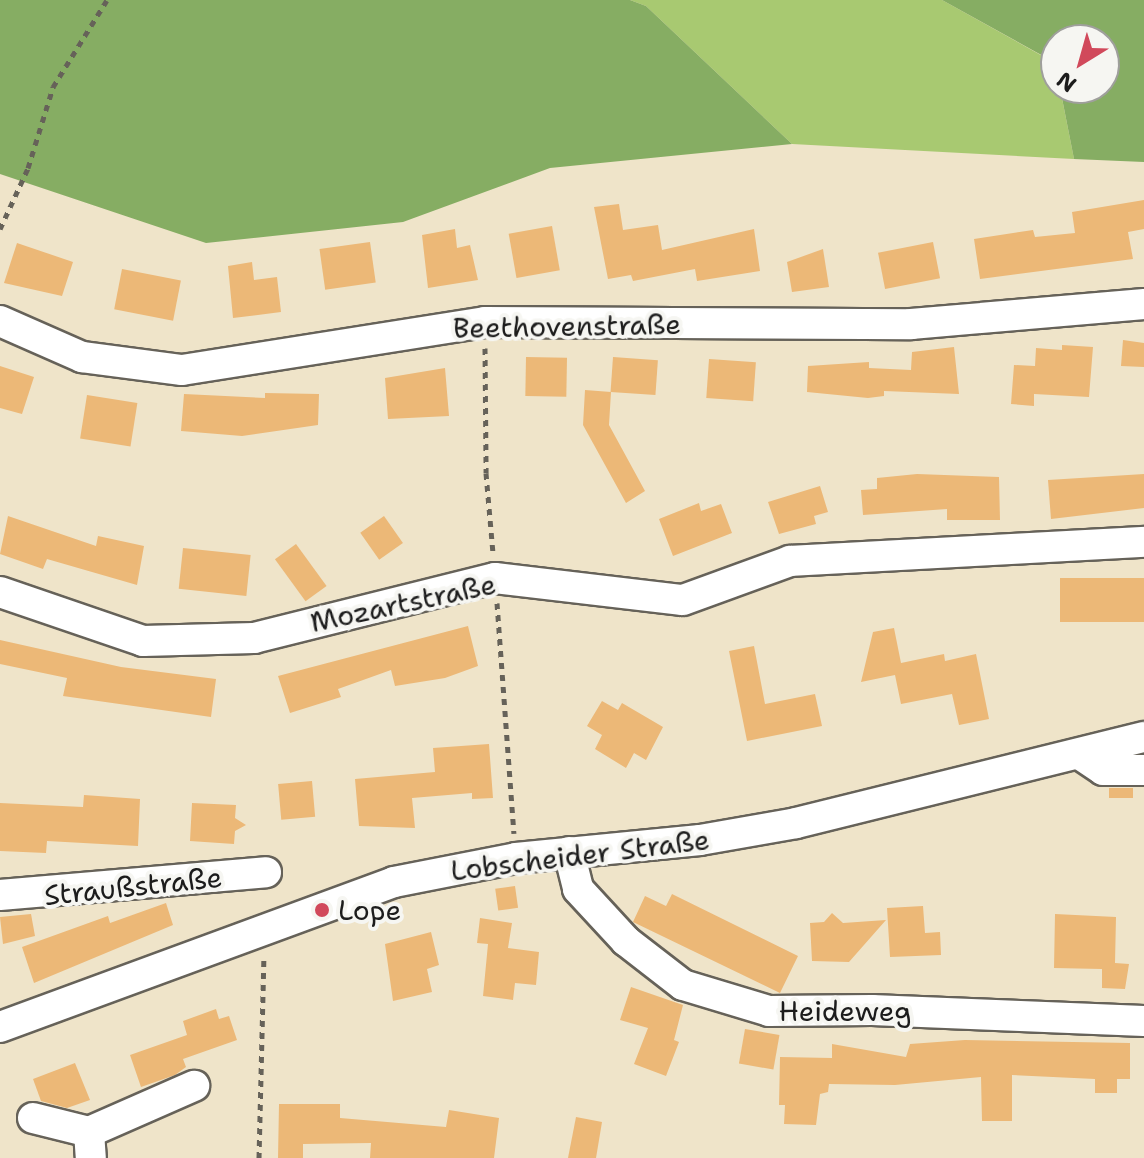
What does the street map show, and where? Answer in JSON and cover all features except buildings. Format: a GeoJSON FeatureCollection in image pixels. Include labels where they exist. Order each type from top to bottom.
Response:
{"type":"FeatureCollection","features":[{"type":"Feature","properties":{"kind":"street","name":"Beethovenstraße"},"geometry":{"type":"LineString","coordinates":[[0,321],[82,357],[182,370],[485,322],[911,324],[1144,304]]}},
{"type":"Feature","properties":{"kind":"street","name":"Mozartstraße"},"geometry":{"type":"LineString","coordinates":[[0,592],[143,641],[254,638],[495,578],[683,600],[790,561],[1144,542]]}},
{"type":"Feature","properties":{"kind":"street","name":"Lobscheider Straße"},"geometry":{"type":"LineString","coordinates":[[0,1027],[394,882],[516,858],[700,840],[796,823],[1144,737]]}},
{"type":"Feature","properties":{"kind":"street"},"geometry":{"type":"LineString","coordinates":[[1081,755],[1103,770],[1144,770]]}},
{"type":"Feature","properties":{"kind":"street","name":"Heideweg"},"geometry":{"type":"LineString","coordinates":[[569,852],[578,889],[638,950],[683,985],[769,1011],[888,1010],[1144,1021]]}},
{"type":"Feature","properties":{"kind":"street","name":"Straußstraße"},"geometry":{"type":"LineString","coordinates":[[0,895],[266,872]]}},
{"type":"Feature","properties":{"kind":"street"},"geometry":{"type":"LineString","coordinates":[[33,1118],[90,1145],[194,1086]]}},
{"type":"Feature","properties":{"kind":"path"},"geometry":{"type":"LineString","coordinates":[[0,229],[28,168],[53,87],[107,0]]}},
{"type":"Feature","properties":{"kind":"path"},"geometry":{"type":"LineString","coordinates":[[485,322],[486,473],[495,578]]}},
{"type":"Feature","properties":{"kind":"path"},"geometry":{"type":"LineString","coordinates":[[498,626],[516,858]]}},
{"type":"Feature","properties":{"kind":"path"},"geometry":{"type":"LineString","coordinates":[[259,1158],[264,931]]}},
{"type":"Feature","properties":{"kind":"green space"},"geometry":{"type":"Polygon","coordinates":[[[0,0],[630,0],[646,6],[792,144],[550,168],[403,222],[206,243],[0,174],[0,0]]]}},
{"type":"Feature","properties":{"kind":"green space"},"geometry":{"type":"Polygon","coordinates":[[[630,0],[942,0],[1040,55],[1040,104],[1063,104],[1074,159],[792,144],[646,6],[630,0]]]}},
{"type":"Feature","properties":{"kind":"green space"},"geometry":{"type":"Polygon","coordinates":[[[942,0],[1144,0],[1144,162],[1074,159],[1063,104],[1120,104],[1120,24],[1040,24],[1040,54],[942,0]]]}},
{"type":"Feature","properties":{"kind":"place","name":"Lope"},"geometry":{"type":"Point","coordinates":[322,910]}}]}
